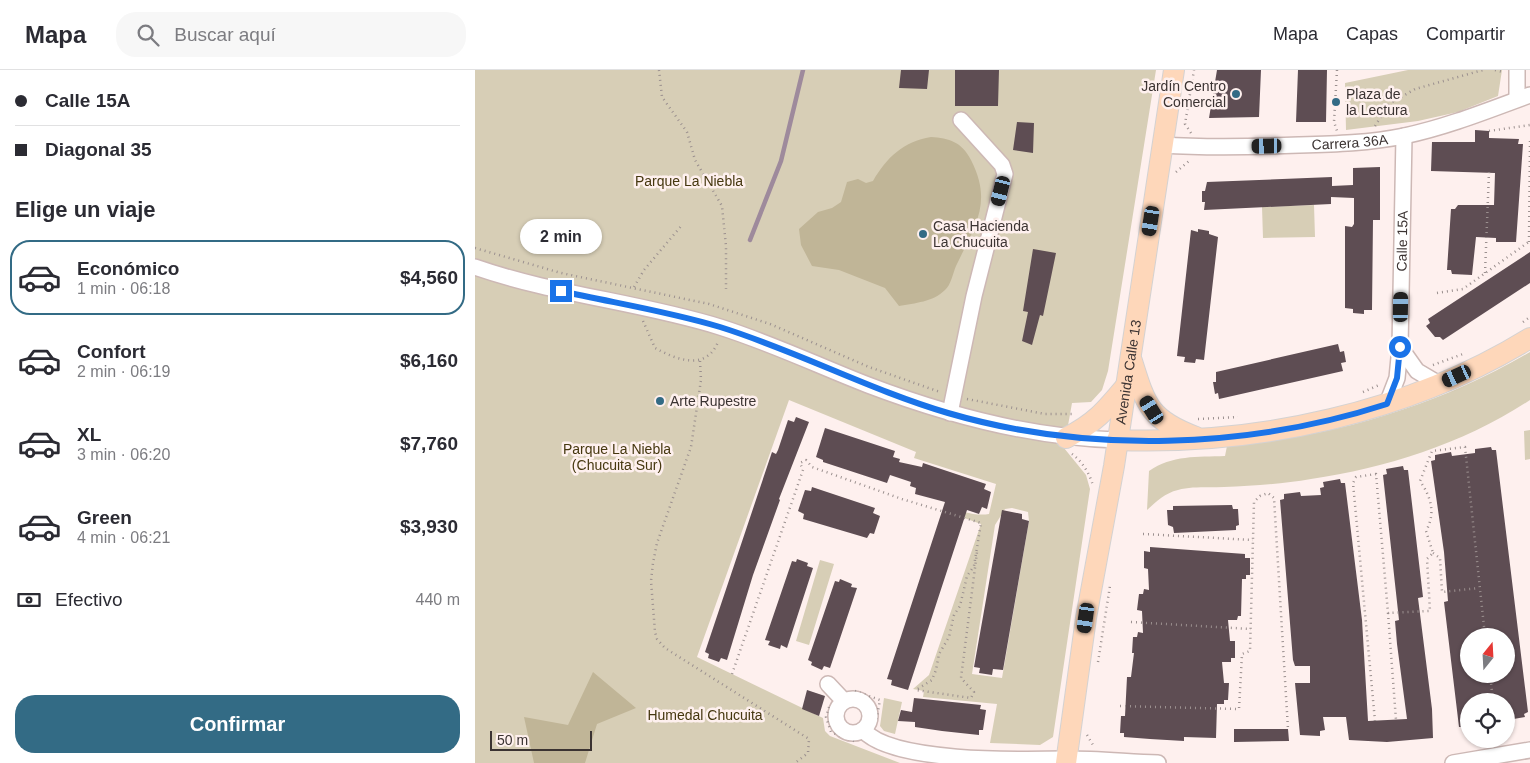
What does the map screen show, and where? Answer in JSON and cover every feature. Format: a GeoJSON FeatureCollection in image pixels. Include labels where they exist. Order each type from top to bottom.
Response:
{"type":"FeatureCollection","features":[{"type":"Feature","properties":{"kind":"main road","name":"Avenida Calle 13"},"geometry":{"type":"LineString","coordinates":[[1066,761],[1086,618],[1131,354],[1174,70]]}},
{"type":"Feature","properties":{"kind":"main road"},"geometry":{"type":"LineString","coordinates":[[1117,440],[1200,439],[1246,434],[1356,413],[1387,404],[1439,384],[1493,360],[1522,332]]}},
{"type":"Feature","properties":{"kind":"main road"},"geometry":{"type":"LineString","coordinates":[[1131,354],[1144,395],[1153,412],[1163,422],[1176,430],[1200,439]]}},
{"type":"Feature","properties":{"kind":"main road"},"geometry":{"type":"LineString","coordinates":[[1068,445],[1103,414],[1126,385]]}},
{"type":"Feature","properties":{"kind":"street"},"geometry":{"type":"LineString","coordinates":[[1510,71],[1523,97]]}},
{"type":"Feature","properties":{"kind":"street","name":"Carrera 36A"},"geometry":{"type":"LineString","coordinates":[[1162,145],[1218,147],[1342,144],[1369,141],[1404,136],[1446,125],[1523,97]]}},
{"type":"Feature","properties":{"kind":"street"},"geometry":{"type":"LineString","coordinates":[[950,413],[974,296],[1005,174],[1002,165],[961,120]]}},
{"type":"Feature","properties":{"kind":"street","name":"Calle 15A"},"geometry":{"type":"LineString","coordinates":[[1387,404],[1397,378],[1400,347],[1404,136]]}},
{"type":"Feature","properties":{"kind":"street"},"geometry":{"type":"LineString","coordinates":[[475,267],[547,288],[633,305],[722,328],[868,385],[950,413],[1068,445],[1117,440]]}},
{"type":"Feature","properties":{"kind":"street"},"geometry":{"type":"LineString","coordinates":[[1400,347],[1417,371],[1439,384]]}},
{"type":"Feature","properties":{"kind":"street"},"geometry":{"type":"LineString","coordinates":[[865,733],[870,720],[869,709],[860,701],[850,699],[836,692],[839,726],[842,730],[853,733],[865,733],[882,746],[918,759],[946,763],[1066,761],[1158,763]]}},
{"type":"Feature","properties":{"kind":"street"},"geometry":{"type":"LineString","coordinates":[[1453,763],[1530,750]]}},
{"type":"Feature","properties":{"kind":"path"},"geometry":{"type":"LineString","coordinates":[[659,70],[662,97],[687,132],[695,160],[722,206],[726,246],[726,289]]}},
{"type":"Feature","properties":{"kind":"path"},"geometry":{"type":"LineString","coordinates":[[1193,136],[1185,124],[1194,70]]}},
{"type":"Feature","properties":{"kind":"path"},"geometry":{"type":"LineString","coordinates":[[1337,70],[1334,122],[1342,144]]}},
{"type":"Feature","properties":{"kind":"path"},"geometry":{"type":"LineString","coordinates":[[1369,141],[1389,104],[1415,89],[1483,70]]}},
{"type":"Feature","properties":{"kind":"path"},"geometry":{"type":"LineString","coordinates":[[1489,131],[1530,125]]}},
{"type":"Feature","properties":{"kind":"path"},"geometry":{"type":"LineString","coordinates":[[1437,293],[1463,289],[1530,242],[1530,141]]}},
{"type":"Feature","properties":{"kind":"path"},"geometry":{"type":"LineString","coordinates":[[1485,274],[1489,172]]}},
{"type":"Feature","properties":{"kind":"path"},"geometry":{"type":"LineString","coordinates":[[682,225],[644,270],[634,287],[633,305],[655,348],[675,357],[700,361],[715,349],[722,328]]}},
{"type":"Feature","properties":{"kind":"path"},"geometry":{"type":"LineString","coordinates":[[1522,332],[1530,318]]}},
{"type":"Feature","properties":{"kind":"path"},"geometry":{"type":"LineString","coordinates":[[1417,371],[1467,352]]}},
{"type":"Feature","properties":{"kind":"path"},"geometry":{"type":"LineString","coordinates":[[700,361],[701,380],[691,447],[657,543],[653,563],[651,581],[655,632],[665,648],[809,739],[808,753],[795,763]]}},
{"type":"Feature","properties":{"kind":"path"},"geometry":{"type":"LineString","coordinates":[[1362,392],[1397,378]]}},
{"type":"Feature","properties":{"kind":"path"},"geometry":{"type":"LineString","coordinates":[[1068,414],[1077,414]]}},
{"type":"Feature","properties":{"kind":"path"},"geometry":{"type":"LineString","coordinates":[[1189,420],[1245,416]]}},
{"type":"Feature","properties":{"kind":"path"},"geometry":{"type":"LineString","coordinates":[[1068,445],[1089,474],[1093,493]]}},
{"type":"Feature","properties":{"kind":"path"},"geometry":{"type":"LineString","coordinates":[[1479,588],[1442,592],[1440,558],[1433,553],[1426,531],[1433,519],[1428,492],[1420,481],[1433,451],[1465,447],[1484,628]]}},
{"type":"Feature","properties":{"kind":"path"},"geometry":{"type":"LineString","coordinates":[[732,674],[803,470],[800,463],[806,460],[812,467],[902,499],[981,524],[961,678],[974,692],[973,696],[971,698],[916,690],[932,680],[939,654],[949,637],[954,615],[960,606],[963,591],[977,552]]}},
{"type":"Feature","properties":{"kind":"path"},"geometry":{"type":"LineString","coordinates":[[1375,721],[1353,483],[1356,477],[1376,474],[1396,720]]}},
{"type":"Feature","properties":{"kind":"path"},"geometry":{"type":"LineString","coordinates":[[1120,706],[1239,709],[1242,654],[1250,651],[1254,502],[1260,496],[1268,493],[1274,498],[1288,729]]}},
{"type":"Feature","properties":{"kind":"path"},"geometry":{"type":"LineString","coordinates":[[1143,534],[1253,540]]}},
{"type":"Feature","properties":{"kind":"path"},"geometry":{"type":"LineString","coordinates":[[1388,613],[1430,611],[1427,559],[1433,553]]}},
{"type":"Feature","properties":{"kind":"path"},"geometry":{"type":"LineString","coordinates":[[1131,622],[1251,629]]}},
{"type":"Feature","properties":{"kind":"path"},"geometry":{"type":"LineString","coordinates":[[841,686],[880,700],[865,733],[831,732],[827,725],[826,717],[836,692],[841,686]]}},
{"type":"Feature","properties":{"kind":"green space"},"geometry":{"type":"Polygon","coordinates":[[[475,70],[1156,70],[1108,371],[1102,390],[1091,402],[1072,403],[1064,448],[1086,475],[1090,489],[1053,737],[1040,745],[990,743],[997,704],[923,697],[924,691],[913,689],[929,675],[981,524],[942,510],[983,515],[989,514],[996,484],[914,458],[916,452],[789,400],[697,657],[823,718],[825,731],[830,736],[900,763],[475,763],[475,70]],[[1012,508],[1005,509],[995,525],[972,674],[1002,678],[1029,521],[1028,512],[1012,508]]]}},
{"type":"Feature","properties":{"kind":"green space"},"geometry":{"type":"Polygon","coordinates":[[[1408,70],[1502,70],[1498,96],[1458,112],[1418,121],[1346,130],[1345,83],[1408,70]]]}},
{"type":"Feature","properties":{"kind":"green space"},"geometry":{"type":"Polygon","coordinates":[[[1314,205],[1315,237],[1263,238],[1262,207],[1314,205]]]}},
{"type":"Feature","properties":{"kind":"green space"},"geometry":{"type":"Polygon","coordinates":[[[1530,352],[1530,400],[1479,429],[1452,441],[1397,461],[1340,474],[1300,481],[1173,491],[1147,510],[1149,471],[1167,462],[1185,458],[1225,456],[1227,446],[1267,442],[1306,435],[1384,416],[1459,388],[1530,352]]]}},
{"type":"Feature","properties":{"kind":"green space"},"geometry":{"type":"Polygon","coordinates":[[[1530,430],[1530,459],[1525,460],[1524,431],[1530,430]]]}},
{"type":"Feature","properties":{"kind":"green space"},"geometry":{"type":"Polygon","coordinates":[[[820,560],[834,564],[809,645],[796,641],[820,560]]]}},
{"type":"Feature","properties":{"kind":"green space"},"geometry":{"type":"Polygon","coordinates":[[[884,698],[902,702],[895,734],[884,731],[880,726],[884,698]]]}},
{"type":"Feature","properties":{"kind":"shaded area"},"geometry":{"type":"Polygon","coordinates":[[[931,137],[944,138],[954,142],[963,149],[971,160],[981,189],[981,202],[975,226],[947,288],[929,300],[899,306],[885,288],[839,270],[812,266],[801,245],[799,229],[818,212],[832,208],[841,202],[847,182],[858,179],[866,183],[873,181],[884,165],[897,152],[921,139],[931,137]]]}},
{"type":"Feature","properties":{"kind":"shaded area"},"geometry":{"type":"Polygon","coordinates":[[[593,672],[636,708],[597,724],[585,763],[534,763],[524,717],[568,725],[593,672]]]}},
{"type":"Feature","properties":{"kind":"building"},"geometry":{"type":"Polygon","coordinates":[[[901,70],[929,70],[927,89],[899,88],[901,70]]]}},
{"type":"Feature","properties":{"kind":"building"},"geometry":{"type":"Polygon","coordinates":[[[955,70],[999,70],[998,106],[955,106],[955,70]]]}},
{"type":"Feature","properties":{"kind":"building","name":"Jardín Centro Comercial"},"geometry":{"type":"Polygon","coordinates":[[[1217,70],[1261,70],[1259,117],[1209,118],[1217,70]]]}},
{"type":"Feature","properties":{"kind":"building"},"geometry":{"type":"Polygon","coordinates":[[[1298,70],[1327,70],[1326,122],[1296,122],[1298,70]]]}},
{"type":"Feature","properties":{"kind":"building"},"geometry":{"type":"Polygon","coordinates":[[[1017,122],[1034,123],[1033,153],[1013,150],[1017,122]]]}},
{"type":"Feature","properties":{"kind":"building"},"geometry":{"type":"Polygon","coordinates":[[[1475,130],[1489,131],[1489,138],[1519,139],[1518,144],[1523,144],[1516,242],[1496,242],[1496,238],[1476,237],[1472,275],[1452,274],[1451,270],[1447,270],[1451,209],[1455,209],[1458,205],[1494,205],[1495,173],[1431,171],[1432,142],[1475,142],[1475,130]]]}},
{"type":"Feature","properties":{"kind":"building"},"geometry":{"type":"Polygon","coordinates":[[[1380,167],[1380,220],[1373,220],[1372,310],[1364,310],[1364,314],[1353,313],[1353,309],[1345,308],[1345,226],[1352,227],[1354,224],[1354,198],[1331,197],[1331,204],[1204,210],[1205,202],[1202,202],[1202,191],[1205,191],[1207,182],[1332,177],[1332,186],[1353,185],[1353,168],[1380,167]]]}},
{"type":"Feature","properties":{"kind":"building"},"geometry":{"type":"Polygon","coordinates":[[[1198,229],[1209,231],[1209,234],[1218,237],[1204,360],[1196,359],[1195,363],[1184,362],[1185,357],[1177,356],[1191,230],[1198,232],[1198,229]]]}},
{"type":"Feature","properties":{"kind":"building"},"geometry":{"type":"Polygon","coordinates":[[[1033,249],[1056,253],[1043,316],[1040,315],[1032,345],[1022,341],[1028,312],[1023,311],[1033,249]]]}},
{"type":"Feature","properties":{"kind":"building"},"geometry":{"type":"Polygon","coordinates":[[[1530,252],[1530,283],[1443,340],[1440,337],[1435,337],[1426,326],[1430,323],[1428,319],[1530,252]]]}},
{"type":"Feature","properties":{"kind":"building"},"geometry":{"type":"Polygon","coordinates":[[[1338,344],[1340,352],[1344,351],[1346,362],[1341,363],[1343,371],[1219,399],[1218,393],[1215,394],[1213,382],[1216,382],[1216,372],[1338,344]]]}},
{"type":"Feature","properties":{"kind":"building"},"geometry":{"type":"Polygon","coordinates":[[[796,417],[809,422],[779,499],[727,660],[721,658],[719,662],[708,658],[709,654],[705,652],[772,452],[776,454],[778,450],[788,420],[794,422],[796,417]]]}},
{"type":"Feature","properties":{"kind":"building"},"geometry":{"type":"Polygon","coordinates":[[[825,428],[895,451],[893,457],[900,459],[899,462],[922,467],[923,463],[986,484],[984,489],[991,492],[987,509],[982,507],[979,514],[967,510],[908,690],[891,685],[892,680],[887,679],[945,502],[915,494],[916,488],[910,486],[911,482],[890,475],[887,483],[823,462],[823,460],[816,457],[825,428]]]}},
{"type":"Feature","properties":{"kind":"building"},"geometry":{"type":"Polygon","coordinates":[[[1491,447],[1492,450],[1496,450],[1528,712],[1524,714],[1525,717],[1515,719],[1515,693],[1460,693],[1459,727],[1444,602],[1448,601],[1444,552],[1431,461],[1435,460],[1435,455],[1451,452],[1452,456],[1475,453],[1475,449],[1491,447]]]}},
{"type":"Feature","properties":{"kind":"building"},"geometry":{"type":"Polygon","coordinates":[[[1403,466],[1404,470],[1408,470],[1423,597],[1418,598],[1432,709],[1433,738],[1387,742],[1349,740],[1346,717],[1323,717],[1325,730],[1320,731],[1320,736],[1300,735],[1295,683],[1310,683],[1310,666],[1295,666],[1293,660],[1280,500],[1284,499],[1284,494],[1300,492],[1301,496],[1321,495],[1320,488],[1324,487],[1323,482],[1340,479],[1341,483],[1345,483],[1362,620],[1368,721],[1407,719],[1397,644],[1395,621],[1399,620],[1383,475],[1387,474],[1386,469],[1403,466]]]}},
{"type":"Feature","properties":{"kind":"building"},"geometry":{"type":"Polygon","coordinates":[[[812,487],[875,508],[873,513],[880,516],[874,534],[870,533],[867,538],[803,519],[804,514],[798,511],[805,490],[811,491],[812,487]]]}},
{"type":"Feature","properties":{"kind":"building"},"geometry":{"type":"Polygon","coordinates":[[[1232,505],[1233,509],[1238,509],[1239,525],[1236,526],[1236,530],[1174,533],[1173,527],[1168,525],[1167,510],[1173,510],[1173,506],[1232,505]]]}},
{"type":"Feature","properties":{"kind":"building"},"geometry":{"type":"Polygon","coordinates":[[[1002,510],[1022,514],[1022,519],[1029,521],[1003,670],[993,669],[992,675],[979,673],[980,668],[974,667],[1002,510]]]}},
{"type":"Feature","properties":{"kind":"building"},"geometry":{"type":"Polygon","coordinates":[[[1150,547],[1245,554],[1245,558],[1250,558],[1250,575],[1246,575],[1246,579],[1242,579],[1241,616],[1238,616],[1237,620],[1228,620],[1230,641],[1235,641],[1235,658],[1231,658],[1231,662],[1222,662],[1224,683],[1229,683],[1228,700],[1224,700],[1224,704],[1217,704],[1216,738],[1184,737],[1184,741],[1124,737],[1124,733],[1120,733],[1121,716],[1125,716],[1127,677],[1131,677],[1134,653],[1132,653],[1133,637],[1137,637],[1138,632],[1143,633],[1142,611],[1137,610],[1139,594],[1143,594],[1144,589],[1149,590],[1148,569],[1144,568],[1144,551],[1150,552],[1150,547]]]}},
{"type":"Feature","properties":{"kind":"building"},"geometry":{"type":"Polygon","coordinates":[[[797,559],[808,563],[807,566],[813,568],[787,648],[781,645],[780,649],[768,645],[770,641],[765,640],[792,561],[796,562],[797,559]]]}},
{"type":"Feature","properties":{"kind":"building"},"geometry":{"type":"Polygon","coordinates":[[[840,579],[852,584],[851,587],[857,588],[830,668],[824,666],[822,670],[811,665],[812,662],[808,660],[835,581],[839,582],[840,579]]]}},
{"type":"Feature","properties":{"kind":"building"},"geometry":{"type":"Polygon","coordinates":[[[807,690],[825,696],[819,716],[802,709],[807,690]]]}},
{"type":"Feature","properties":{"kind":"building"},"geometry":{"type":"Polygon","coordinates":[[[914,698],[981,705],[980,709],[986,710],[983,730],[979,730],[979,735],[915,727],[915,722],[898,721],[901,710],[912,712],[914,698]]]}},
{"type":"Feature","properties":{"kind":"building"},"geometry":{"type":"Polygon","coordinates":[[[1234,729],[1288,729],[1289,741],[1234,742],[1234,729]]]}},
{"type":"Feature","properties":{"kind":"waterway"},"geometry":{"type":"LineString","coordinates":[[750,240],[781,161],[803,70]]}},
{"type":"Feature","properties":{"kind":"place","name":"Jardín Centro Comercial"},"geometry":{"type":"Point","coordinates":[1236,94]}},
{"type":"Feature","properties":{"kind":"place","name":"Plaza de la Lectura"},"geometry":{"type":"Point","coordinates":[1336,102]}},
{"type":"Feature","properties":{"kind":"place","name":"Casa Hacienda La Chucuita"},"geometry":{"type":"Point","coordinates":[923,234]}},
{"type":"Feature","properties":{"kind":"place","name":"Arte Rupestre"},"geometry":{"type":"Point","coordinates":[660,401]}},
{"type":"Feature","properties":{"kind":"route"},"geometry":{"type":"LineString","coordinates":[[561,291],[687,317],[793,354],[868,385],[950,413],[1066,438],[1149,441],[1200,439],[1246,434],[1356,413],[1387,404],[1397,378],[1400,347]]}},
{"type":"Feature","properties":{"kind":"park label","name":"Parque La Niebla"},"geometry":{"type":"Point","coordinates":[689,181]}},
{"type":"Feature","properties":{"kind":"park label","name":"Parque La Niebla (Chucuita Sur)"},"geometry":{"type":"Point","coordinates":[617,458]}},
{"type":"Feature","properties":{"kind":"park label","name":"Humedal Chucuita"},"geometry":{"type":"Point","coordinates":[705,715]}}]}
